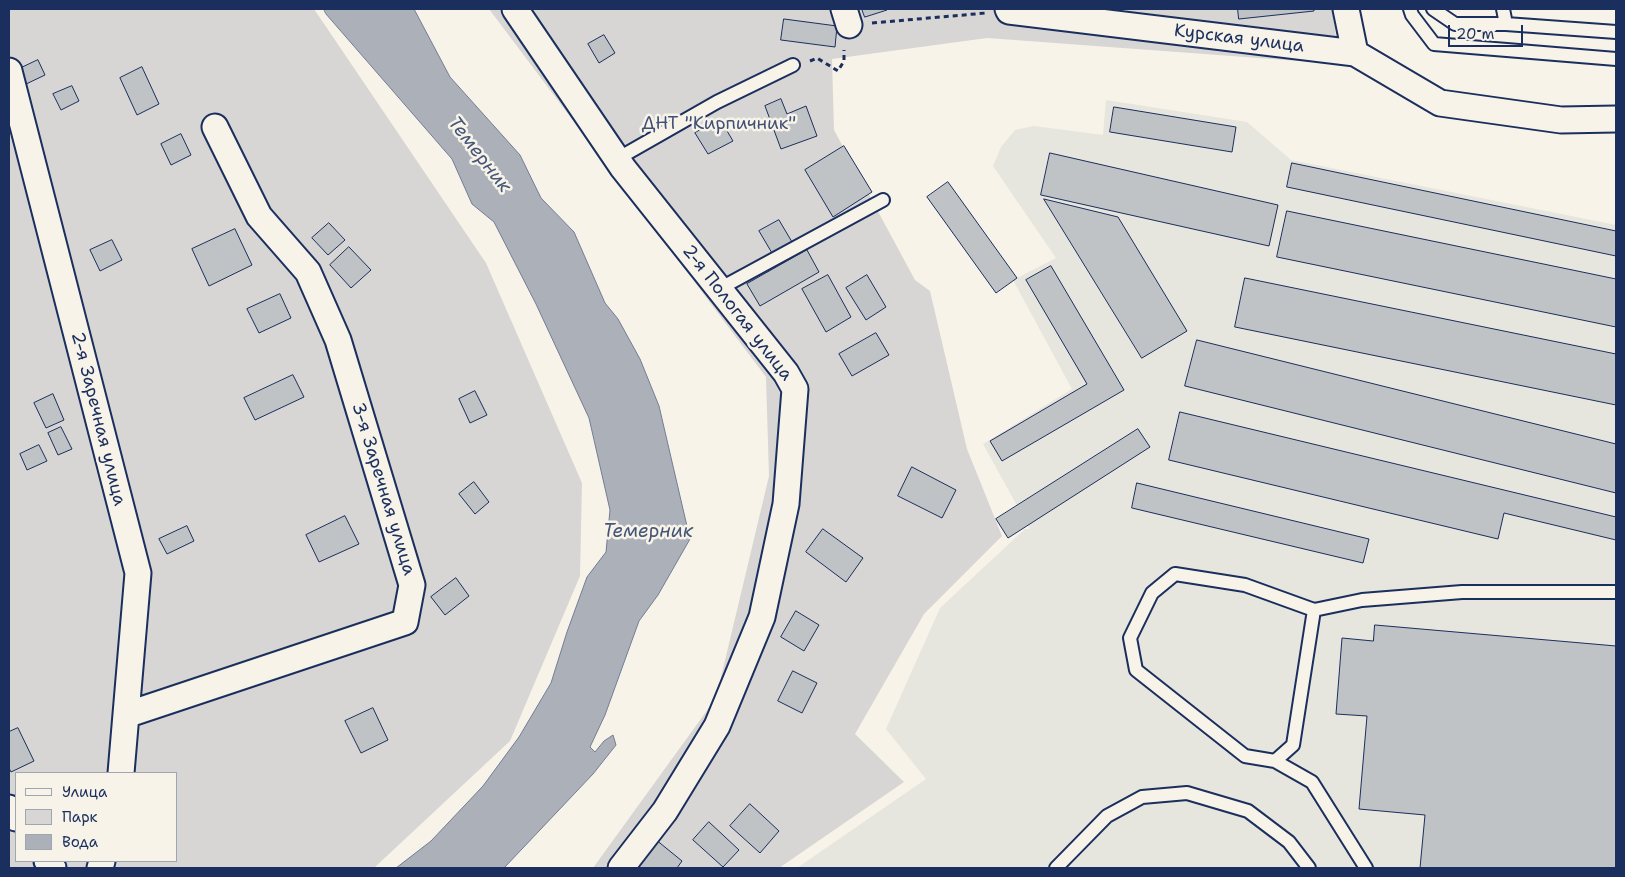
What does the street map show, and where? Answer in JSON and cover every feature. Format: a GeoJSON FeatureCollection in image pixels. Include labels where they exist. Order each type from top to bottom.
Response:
{"type":"FeatureCollection","features":[{"type":"Feature","properties":{"kind":"street","name":"2-я Пологая улица"},"geometry":{"type":"LineString","coordinates":[[515,9],[617,160],[786,373],[795,389],[786,504],[762,617],[718,726],[665,811],[621,868]]}},
{"type":"Feature","properties":{"kind":"street"},"geometry":{"type":"LineString","coordinates":[[1346,9],[1355,53]]}},
{"type":"Feature","properties":{"kind":"street","name":"Курская улица"},"geometry":{"type":"LineString","coordinates":[[1008,10],[1355,53],[1440,103],[1561,120],[1616,119]]}},
{"type":"Feature","properties":{"kind":"street","name":"2-я Заречная улица"},"geometry":{"type":"LineString","coordinates":[[9,70],[138,574],[121,772]]}},
{"type":"Feature","properties":{"kind":"street","name":"3-я Заречная улица"},"geometry":{"type":"LineString","coordinates":[[126,714],[406,622],[412,585],[334,331],[308,272],[259,216],[215,127]]}},
{"type":"Feature","properties":{"kind":"lane"},"geometry":{"type":"LineString","coordinates":[[1410,9],[1412,15],[1434,44],[1616,59]]}},
{"type":"Feature","properties":{"kind":"lane"},"geometry":{"type":"LineString","coordinates":[[1434,9],[1455,24],[1506,24],[1616,32]]}},
{"type":"Feature","properties":{"kind":"lane"},"geometry":{"type":"LineString","coordinates":[[1503,9],[1506,24]]}},
{"type":"Feature","properties":{"kind":"lane"},"geometry":{"type":"LineString","coordinates":[[617,160],[717,102],[793,65]]}},
{"type":"Feature","properties":{"kind":"lane"},"geometry":{"type":"LineString","coordinates":[[719,289],[883,200]]}},
{"type":"Feature","properties":{"kind":"lane"},"geometry":{"type":"LineString","coordinates":[[1366,868],[1312,782],[1275,761],[1245,756],[1136,670],[1130,638],[1152,593],[1175,574],[1245,586],[1314,610],[1362,600],[1462,592],[1616,592]]}},
{"type":"Feature","properties":{"kind":"lane"},"geometry":{"type":"LineString","coordinates":[[1275,761],[1294,745],[1314,610]]}},
{"type":"Feature","properties":{"kind":"lane"},"geometry":{"type":"LineString","coordinates":[[1056,868],[1107,816],[1142,797],[1187,793],[1248,811],[1289,842],[1309,868]]}},
{"type":"Feature","properties":{"kind":"path"},"geometry":{"type":"LineString","coordinates":[[793,65],[817,58],[838,71],[844,61],[846,17],[1008,10]]}},
{"type":"Feature","properties":{"kind":"shaded area"},"geometry":{"type":"Polygon","coordinates":[[[1106,100],[1247,122],[1291,160],[1616,225],[1616,868],[797,868],[926,779],[886,729],[940,608],[1025,529],[1030,529],[983,444],[1072,389],[1013,280],[1056,258],[993,166],[1001,147],[1015,130],[1034,126],[1103,135],[1106,100]]]}},
{"type":"Feature","properties":{"kind":"green space"},"geometry":{"type":"Polygon","coordinates":[[[9,9],[314,9],[486,263],[582,483],[580,576],[510,741],[374,868],[9,868],[9,9]]]}},
{"type":"Feature","properties":{"kind":"green space","name":"ДНТ \"Кирпичник\""},"geometry":{"type":"Polygon","coordinates":[[[489,9],[1332,9],[1340,64],[987,38],[832,59],[834,130],[915,280],[930,291],[967,449],[1002,536],[924,614],[855,734],[904,782],[779,868],[593,868],[716,698],[769,476],[766,377],[489,9]]]}},
{"type":"Feature","properties":{"kind":"water","name":"Темерник"},"geometry":{"type":"Polygon","coordinates":[[[324,9],[414,9],[450,77],[520,155],[541,198],[574,232],[605,303],[618,319],[640,359],[659,406],[690,539],[658,595],[639,621],[605,715],[590,747],[595,752],[604,741],[613,735],[616,745],[593,774],[504,868],[396,868],[431,841],[483,786],[519,737],[551,683],[587,577],[606,552],[610,510],[589,418],[536,304],[494,222],[472,204],[452,159],[326,14],[324,9]]]}},
{"type":"Feature","properties":{"kind":"building"},"geometry":{"type":"Polygon","coordinates":[[[862,9],[887,9],[887,10],[865,17],[862,9]]]}},
{"type":"Feature","properties":{"kind":"building"},"geometry":{"type":"Polygon","coordinates":[[[1238,9],[1314,9],[1314,11],[1239,19],[1238,9]]]}},
{"type":"Feature","properties":{"kind":"building"},"geometry":{"type":"Polygon","coordinates":[[[784,19],[837,26],[835,47],[781,40],[784,19]]]}},
{"type":"Feature","properties":{"kind":"building"},"geometry":{"type":"Polygon","coordinates":[[[604,35],[615,53],[599,63],[588,44],[604,35]]]}},
{"type":"Feature","properties":{"kind":"building"},"geometry":{"type":"Polygon","coordinates":[[[38,60],[45,75],[24,85],[17,70],[38,60]]]}},
{"type":"Feature","properties":{"kind":"building"},"geometry":{"type":"Polygon","coordinates":[[[142,67],[159,104],[137,115],[120,78],[142,67]]]}},
{"type":"Feature","properties":{"kind":"building"},"geometry":{"type":"Polygon","coordinates":[[[72,86],[79,101],[61,110],[53,94],[72,86]]]}},
{"type":"Feature","properties":{"kind":"building"},"geometry":{"type":"Polygon","coordinates":[[[781,99],[787,114],[806,106],[817,136],[781,149],[765,106],[781,99]]]}},
{"type":"Feature","properties":{"kind":"building"},"geometry":{"type":"Polygon","coordinates":[[[1114,107],[1236,127],[1232,152],[1110,132],[1114,107]]]}},
{"type":"Feature","properties":{"kind":"building"},"geometry":{"type":"Polygon","coordinates":[[[720,119],[733,141],[708,154],[695,133],[720,119]]]}},
{"type":"Feature","properties":{"kind":"building"},"geometry":{"type":"Polygon","coordinates":[[[181,134],[191,155],[171,165],[161,144],[181,134]]]}},
{"type":"Feature","properties":{"kind":"building"},"geometry":{"type":"Polygon","coordinates":[[[844,146],[872,192],[833,217],[805,170],[844,146]]]}},
{"type":"Feature","properties":{"kind":"building"},"geometry":{"type":"Polygon","coordinates":[[[1050,153],[1278,205],[1269,246],[1041,195],[1050,153]]]}},
{"type":"Feature","properties":{"kind":"building"},"geometry":{"type":"Polygon","coordinates":[[[1292,163],[1616,231],[1616,256],[1287,187],[1292,163]]]}},
{"type":"Feature","properties":{"kind":"building"},"geometry":{"type":"Polygon","coordinates":[[[948,182],[1017,278],[996,293],[927,197],[948,182]]]}},
{"type":"Feature","properties":{"kind":"building"},"geometry":{"type":"Polygon","coordinates":[[[1044,199],[1118,217],[1187,331],[1142,358],[1044,199]]]}},
{"type":"Feature","properties":{"kind":"building"},"geometry":{"type":"Polygon","coordinates":[[[1287,211],[1616,279],[1616,327],[1277,257],[1287,211]]]}},
{"type":"Feature","properties":{"kind":"building"},"geometry":{"type":"Polygon","coordinates":[[[779,220],[792,242],[772,253],[759,231],[779,220]]]}},
{"type":"Feature","properties":{"kind":"building"},"geometry":{"type":"Polygon","coordinates":[[[329,223],[345,240],[328,255],[312,238],[329,223]]]}},
{"type":"Feature","properties":{"kind":"building"},"geometry":{"type":"Polygon","coordinates":[[[235,229],[252,265],[209,286],[192,249],[235,229]]]}},
{"type":"Feature","properties":{"kind":"building"},"geometry":{"type":"Polygon","coordinates":[[[112,240],[122,260],[100,271],[90,250],[112,240]]]}},
{"type":"Feature","properties":{"kind":"building"},"geometry":{"type":"Polygon","coordinates":[[[349,247],[371,270],[351,288],[330,265],[349,247]]]}},
{"type":"Feature","properties":{"kind":"building"},"geometry":{"type":"Polygon","coordinates":[[[807,250],[819,272],[760,306],[747,284],[807,250]]]}},
{"type":"Feature","properties":{"kind":"building"},"geometry":{"type":"Polygon","coordinates":[[[1051,266],[1124,390],[1002,461],[990,441],[1087,384],[1026,280],[1051,266]]]}},
{"type":"Feature","properties":{"kind":"building"},"geometry":{"type":"Polygon","coordinates":[[[828,275],[851,317],[826,332],[802,289],[828,275]]]}},
{"type":"Feature","properties":{"kind":"building"},"geometry":{"type":"Polygon","coordinates":[[[867,275],[886,307],[866,320],[846,288],[867,275]]]}},
{"type":"Feature","properties":{"kind":"building"},"geometry":{"type":"Polygon","coordinates":[[[1245,278],[1616,354],[1616,405],[1235,327],[1245,278]]]}},
{"type":"Feature","properties":{"kind":"building"},"geometry":{"type":"Polygon","coordinates":[[[280,294],[291,318],[259,333],[247,309],[280,294]]]}},
{"type":"Feature","properties":{"kind":"building"},"geometry":{"type":"Polygon","coordinates":[[[876,333],[889,355],[852,376],[839,354],[876,333]]]}},
{"type":"Feature","properties":{"kind":"building"},"geometry":{"type":"Polygon","coordinates":[[[1197,340],[1616,444],[1616,493],[1185,386],[1197,340]]]}},
{"type":"Feature","properties":{"kind":"building"},"geometry":{"type":"Polygon","coordinates":[[[293,375],[304,397],[255,420],[244,398],[293,375]]]}},
{"type":"Feature","properties":{"kind":"building"},"geometry":{"type":"Polygon","coordinates":[[[475,391],[487,415],[470,423],[459,399],[475,391]]]}},
{"type":"Feature","properties":{"kind":"building"},"geometry":{"type":"Polygon","coordinates":[[[53,394],[64,420],[46,428],[34,403],[53,394]]]}},
{"type":"Feature","properties":{"kind":"building"},"geometry":{"type":"Polygon","coordinates":[[[1180,412],[1616,517],[1616,540],[1504,513],[1498,539],[1169,460],[1180,412]]]}},
{"type":"Feature","properties":{"kind":"building"},"geometry":{"type":"Polygon","coordinates":[[[61,427],[72,449],[58,455],[48,433],[61,427]]]}},
{"type":"Feature","properties":{"kind":"building"},"geometry":{"type":"Polygon","coordinates":[[[1138,429],[1150,447],[1008,538],[996,519],[1138,429]]]}},
{"type":"Feature","properties":{"kind":"building"},"geometry":{"type":"Polygon","coordinates":[[[39,445],[47,461],[27,470],[20,454],[39,445]]]}},
{"type":"Feature","properties":{"kind":"building"},"geometry":{"type":"Polygon","coordinates":[[[912,467],[956,490],[942,518],[898,496],[912,467]]]}},
{"type":"Feature","properties":{"kind":"building"},"geometry":{"type":"Polygon","coordinates":[[[474,482],[489,502],[475,514],[459,494],[474,482]]]}},
{"type":"Feature","properties":{"kind":"building"},"geometry":{"type":"Polygon","coordinates":[[[1137,483],[1369,539],[1363,563],[1132,508],[1137,483]]]}},
{"type":"Feature","properties":{"kind":"building"},"geometry":{"type":"Polygon","coordinates":[[[345,516],[359,544],[319,562],[306,535],[345,516]]]}},
{"type":"Feature","properties":{"kind":"building"},"geometry":{"type":"Polygon","coordinates":[[[187,526],[194,541],[167,554],[159,539],[187,526]]]}},
{"type":"Feature","properties":{"kind":"building"},"geometry":{"type":"Polygon","coordinates":[[[823,529],[863,558],[846,582],[806,552],[823,529]]]}},
{"type":"Feature","properties":{"kind":"building"},"geometry":{"type":"Polygon","coordinates":[[[456,578],[469,596],[445,615],[431,597],[456,578]]]}},
{"type":"Feature","properties":{"kind":"building"},"geometry":{"type":"Polygon","coordinates":[[[796,611],[819,625],[804,651],[781,637],[796,611]]]}},
{"type":"Feature","properties":{"kind":"building"},"geometry":{"type":"Polygon","coordinates":[[[1375,625],[1616,646],[1616,868],[1420,868],[1425,815],[1359,809],[1367,716],[1336,714],[1342,638],[1373,641],[1375,625]]]}},
{"type":"Feature","properties":{"kind":"building"},"geometry":{"type":"Polygon","coordinates":[[[793,671],[817,683],[802,713],[778,701],[793,671]]]}},
{"type":"Feature","properties":{"kind":"building"},"geometry":{"type":"Polygon","coordinates":[[[373,708],[388,740],[361,753],[345,721],[373,708]]]}},
{"type":"Feature","properties":{"kind":"building"},"geometry":{"type":"Polygon","coordinates":[[[18,728],[34,761],[11,772],[9,768],[9,732],[18,728]]]}},
{"type":"Feature","properties":{"kind":"building"},"geometry":{"type":"Polygon","coordinates":[[[750,804],[779,831],[760,853],[730,826],[750,804]]]}},
{"type":"Feature","properties":{"kind":"building"},"geometry":{"type":"Polygon","coordinates":[[[709,822],[739,850],[723,867],[693,840],[709,822]]]}},
{"type":"Feature","properties":{"kind":"building"},"geometry":{"type":"Polygon","coordinates":[[[655,839],[682,861],[677,868],[631,868],[655,839]]]}}]}
